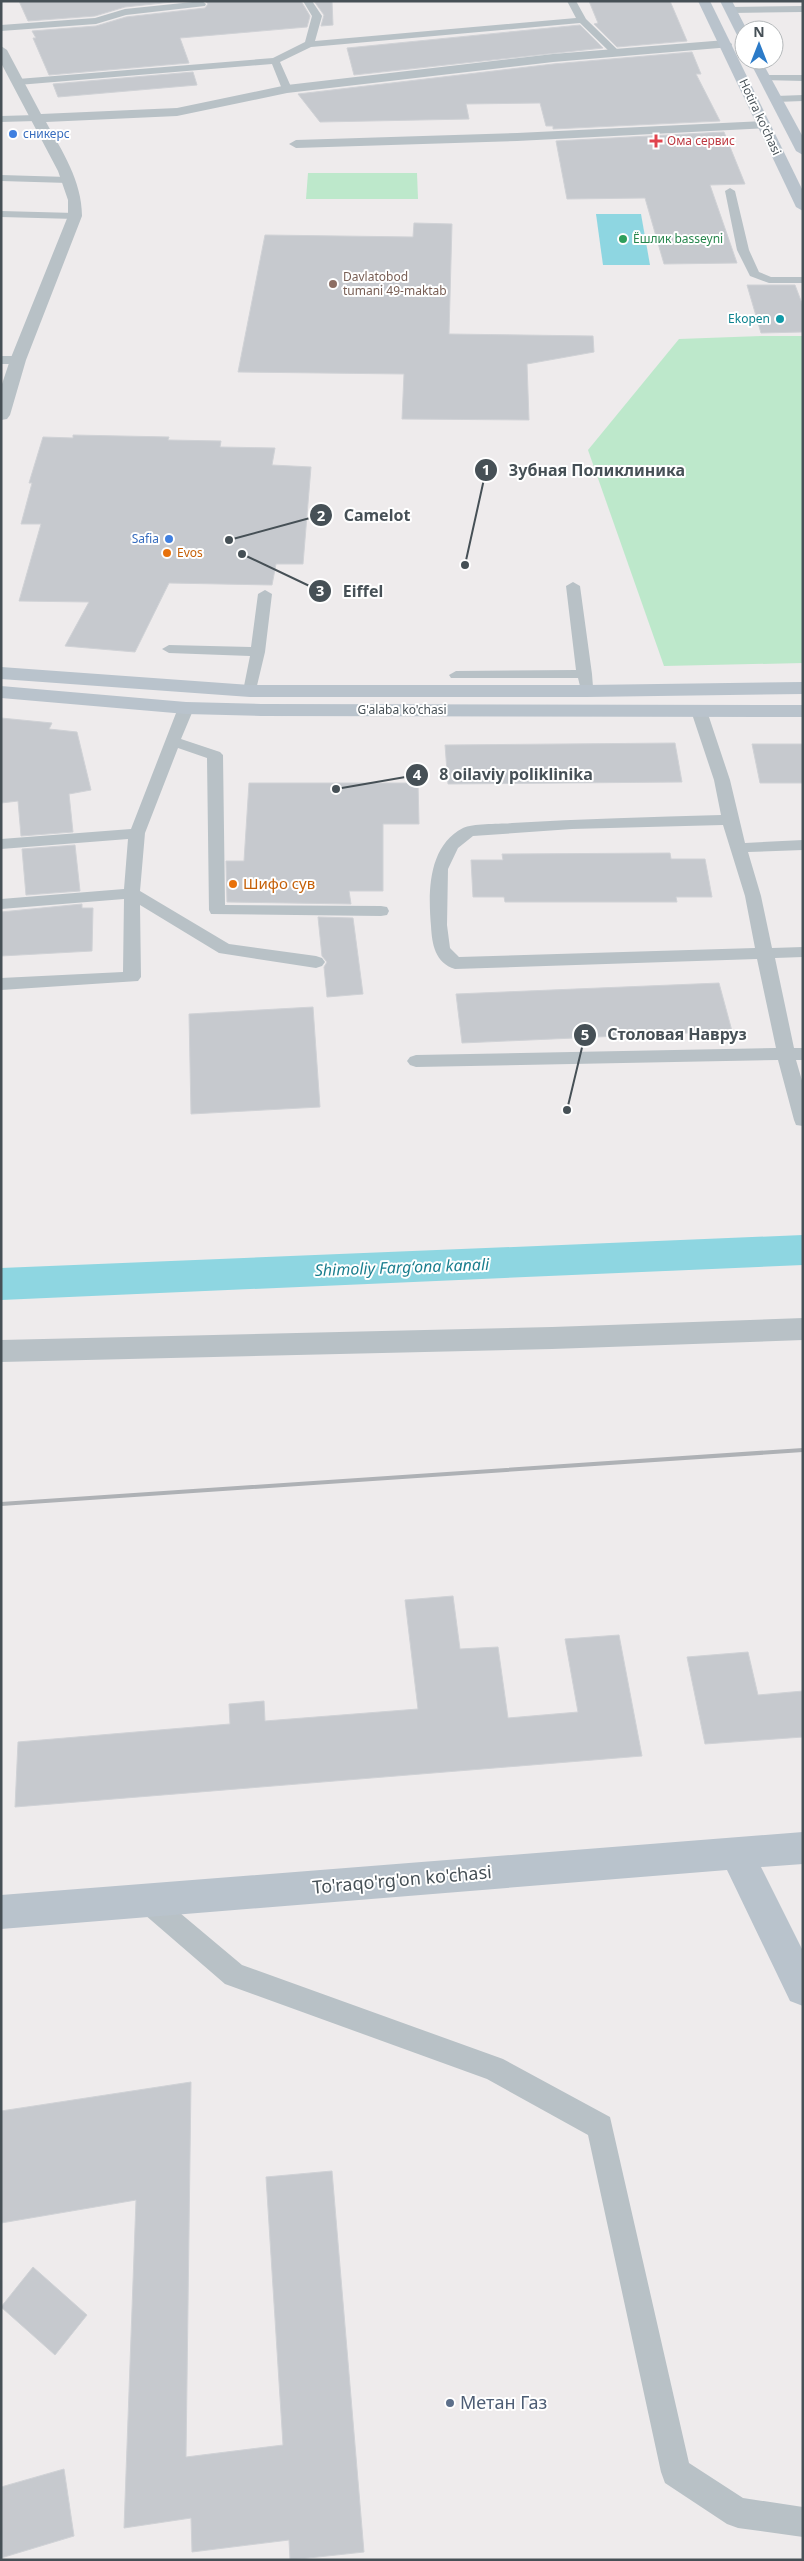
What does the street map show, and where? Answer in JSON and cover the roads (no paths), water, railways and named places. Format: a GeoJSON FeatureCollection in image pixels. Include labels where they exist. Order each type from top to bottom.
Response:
{"type":"FeatureCollection","features":[{"type":"Feature","properties":{"kind":"main road","name":"Hotira ko'chasi"},"geometry":{"type":"LineString","coordinates":[[704,1],[803,207]]}},
{"type":"Feature","properties":{"kind":"main road"},"geometry":{"type":"LineString","coordinates":[[728,6],[735,20]]}},
{"type":"Feature","properties":{"kind":"main road","name":"Hotira ko'chasi"},"geometry":{"type":"LineString","coordinates":[[761,70],[803,151]]}},
{"type":"Feature","properties":{"kind":"main road"},"geometry":{"type":"LineString","coordinates":[[756,109],[778,104]]}},
{"type":"Feature","properties":{"kind":"main road","name":"G'alaba ko'chasi"},"geometry":{"type":"LineString","coordinates":[[1,673],[250,691],[586,683],[803,688]]}},
{"type":"Feature","properties":{"kind":"main road","name":"G'alaba ko'chasi"},"geometry":{"type":"LineString","coordinates":[[1,692],[186,708],[261,710],[803,711]]}},
{"type":"Feature","properties":{"kind":"main road","name":"To'raqo'rg'on ko'chasi"},"geometry":{"type":"LineString","coordinates":[[1,1912],[803,1848]]}},
{"type":"Feature","properties":{"kind":"main road"},"geometry":{"type":"LineString","coordinates":[[737,1854],[803,1989]]}},
{"type":"Feature","properties":{"kind":"street"},"geometry":{"type":"LineString","coordinates":[[36,118],[177,112],[287,89],[553,58],[726,44]]}},
{"type":"Feature","properties":{"kind":"street"},"geometry":{"type":"LineString","coordinates":[[1,50],[10,76],[36,118],[68,180],[75,200],[75,216],[18,360],[1,416]]}},
{"type":"Feature","properties":{"kind":"street"},"geometry":{"type":"LineString","coordinates":[[296,144],[517,137],[764,125]]}},
{"type":"Feature","properties":{"kind":"street"},"geometry":{"type":"LineString","coordinates":[[1,1351],[552,1338],[803,1329]]}},
{"type":"Feature","properties":{"kind":"lane"},"geometry":{"type":"LineString","coordinates":[[307,1],[317,16],[309,44]]}},
{"type":"Feature","properties":{"kind":"lane"},"geometry":{"type":"LineString","coordinates":[[571,1],[582,20],[617,54]]}},
{"type":"Feature","properties":{"kind":"lane"},"geometry":{"type":"LineString","coordinates":[[1,28],[96,21],[125,12],[202,4]]}},
{"type":"Feature","properties":{"kind":"lane"},"geometry":{"type":"LineString","coordinates":[[777,9],[781,5],[803,4]]}},
{"type":"Feature","properties":{"kind":"lane"},"geometry":{"type":"LineString","coordinates":[[728,6],[803,9]]}},
{"type":"Feature","properties":{"kind":"lane"},"geometry":{"type":"LineString","coordinates":[[10,76],[275,61],[309,44],[582,20]]}},
{"type":"Feature","properties":{"kind":"lane"},"geometry":{"type":"LineString","coordinates":[[275,61],[287,89]]}},
{"type":"Feature","properties":{"kind":"lane"},"geometry":{"type":"LineString","coordinates":[[765,78],[803,78]]}},
{"type":"Feature","properties":{"kind":"lane"},"geometry":{"type":"LineString","coordinates":[[778,104],[803,98]]}},
{"type":"Feature","properties":{"kind":"lane"},"geometry":{"type":"LineString","coordinates":[[1,119],[36,118]]}},
{"type":"Feature","properties":{"kind":"lane"},"geometry":{"type":"LineString","coordinates":[[1,178],[68,180]]}},
{"type":"Feature","properties":{"kind":"lane"},"geometry":{"type":"LineString","coordinates":[[730,192],[743,250],[754,274],[769,280],[803,280]]}},
{"type":"Feature","properties":{"kind":"lane"},"geometry":{"type":"LineString","coordinates":[[1,214],[75,216]]}},
{"type":"Feature","properties":{"kind":"lane"},"geometry":{"type":"LineString","coordinates":[[1,360],[18,360]]}},
{"type":"Feature","properties":{"kind":"lane"},"geometry":{"type":"LineString","coordinates":[[456,675],[586,683],[573,586]]}},
{"type":"Feature","properties":{"kind":"lane"},"geometry":{"type":"LineString","coordinates":[[250,691],[258,652],[265,594]]}},
{"type":"Feature","properties":{"kind":"lane"},"geometry":{"type":"LineString","coordinates":[[169,650],[258,652]]}},
{"type":"Feature","properties":{"kind":"lane"},"geometry":{"type":"LineString","coordinates":[[1,984],[132,977],[132,893],[137,833],[186,708]]}},
{"type":"Feature","properties":{"kind":"lane"},"geometry":{"type":"LineString","coordinates":[[699,711],[722,780],[730,820],[753,896],[763,953],[794,1055],[803,1120]]}},
{"type":"Feature","properties":{"kind":"lane"},"geometry":{"type":"LineString","coordinates":[[172,741],[215,755],[217,910],[381,911]]}},
{"type":"Feature","properties":{"kind":"lane"},"geometry":{"type":"LineString","coordinates":[[730,820],[572,824],[469,831],[451,846],[440,869],[439,925],[442,950],[455,963],[803,952]]}},
{"type":"Feature","properties":{"kind":"lane"},"geometry":{"type":"LineString","coordinates":[[1,844],[137,833]]}},
{"type":"Feature","properties":{"kind":"lane"},"geometry":{"type":"LineString","coordinates":[[740,848],[803,845]]}},
{"type":"Feature","properties":{"kind":"lane"},"geometry":{"type":"LineString","coordinates":[[1,904],[132,893],[225,949],[316,962]]}},
{"type":"Feature","properties":{"kind":"lane"},"geometry":{"type":"LineString","coordinates":[[416,1061],[794,1055]]}},
{"type":"Feature","properties":{"kind":"lane"},"geometry":{"type":"LineString","coordinates":[[146,1900],[234,1975],[494,2068],[600,2127],[676,2472],[738,2513],[803,2522]]}},
{"type":"Feature","properties":{"kind":"water","name":"Ёшлик basseyni"},"geometry":{"type":"Polygon","coordinates":[[[596,214],[641,214],[650,265],[603,265],[596,214]]]}},
{"type":"Feature","properties":{"kind":"waterway","name":"Shimoliy Fargʻona kanali"},"geometry":{"type":"LineString","coordinates":[[1,1284],[803,1250]]}},
{"type":"Feature","properties":{"kind":"railway"},"geometry":{"type":"LineString","coordinates":[[1,1504],[803,1450]]}},
{"type":"Feature","properties":{"kind":"place","name":"сникерс"},"geometry":{"type":"Point","coordinates":[13,134]}},
{"type":"Feature","properties":{"kind":"place","name":"Ома сервис"},"geometry":{"type":"Point","coordinates":[656,141]}},
{"type":"Feature","properties":{"kind":"place","name":"Ёшлик basseyni"},"geometry":{"type":"Point","coordinates":[623,239]}},
{"type":"Feature","properties":{"kind":"place","name":"Davlatobod tumani 49-maktab"},"geometry":{"type":"Point","coordinates":[333,284]}},
{"type":"Feature","properties":{"kind":"place","name":"Ekopen"},"geometry":{"type":"Point","coordinates":[780,319]}},
{"type":"Feature","properties":{"kind":"place","name":"Safia"},"geometry":{"type":"Point","coordinates":[169,539]}},
{"type":"Feature","properties":{"kind":"place","name":"Camelot"},"geometry":{"type":"Point","coordinates":[229,540]}},
{"type":"Feature","properties":{"kind":"place","name":"Evos"},"geometry":{"type":"Point","coordinates":[167,553]}},
{"type":"Feature","properties":{"kind":"place","name":"Eiffel"},"geometry":{"type":"Point","coordinates":[242,554]}},
{"type":"Feature","properties":{"kind":"place","name":"Зубная Поликлиника"},"geometry":{"type":"Point","coordinates":[465,565]}},
{"type":"Feature","properties":{"kind":"place","name":"8 oilaviy poliklinika"},"geometry":{"type":"Point","coordinates":[336,789]}},
{"type":"Feature","properties":{"kind":"place","name":"Шифо сув"},"geometry":{"type":"Point","coordinates":[233,884]}},
{"type":"Feature","properties":{"kind":"place","name":"Столовая Навруз"},"geometry":{"type":"Point","coordinates":[567,1110]}},
{"type":"Feature","properties":{"kind":"place","name":"Метан Газ"},"geometry":{"type":"Point","coordinates":[450,2403]}}]}
